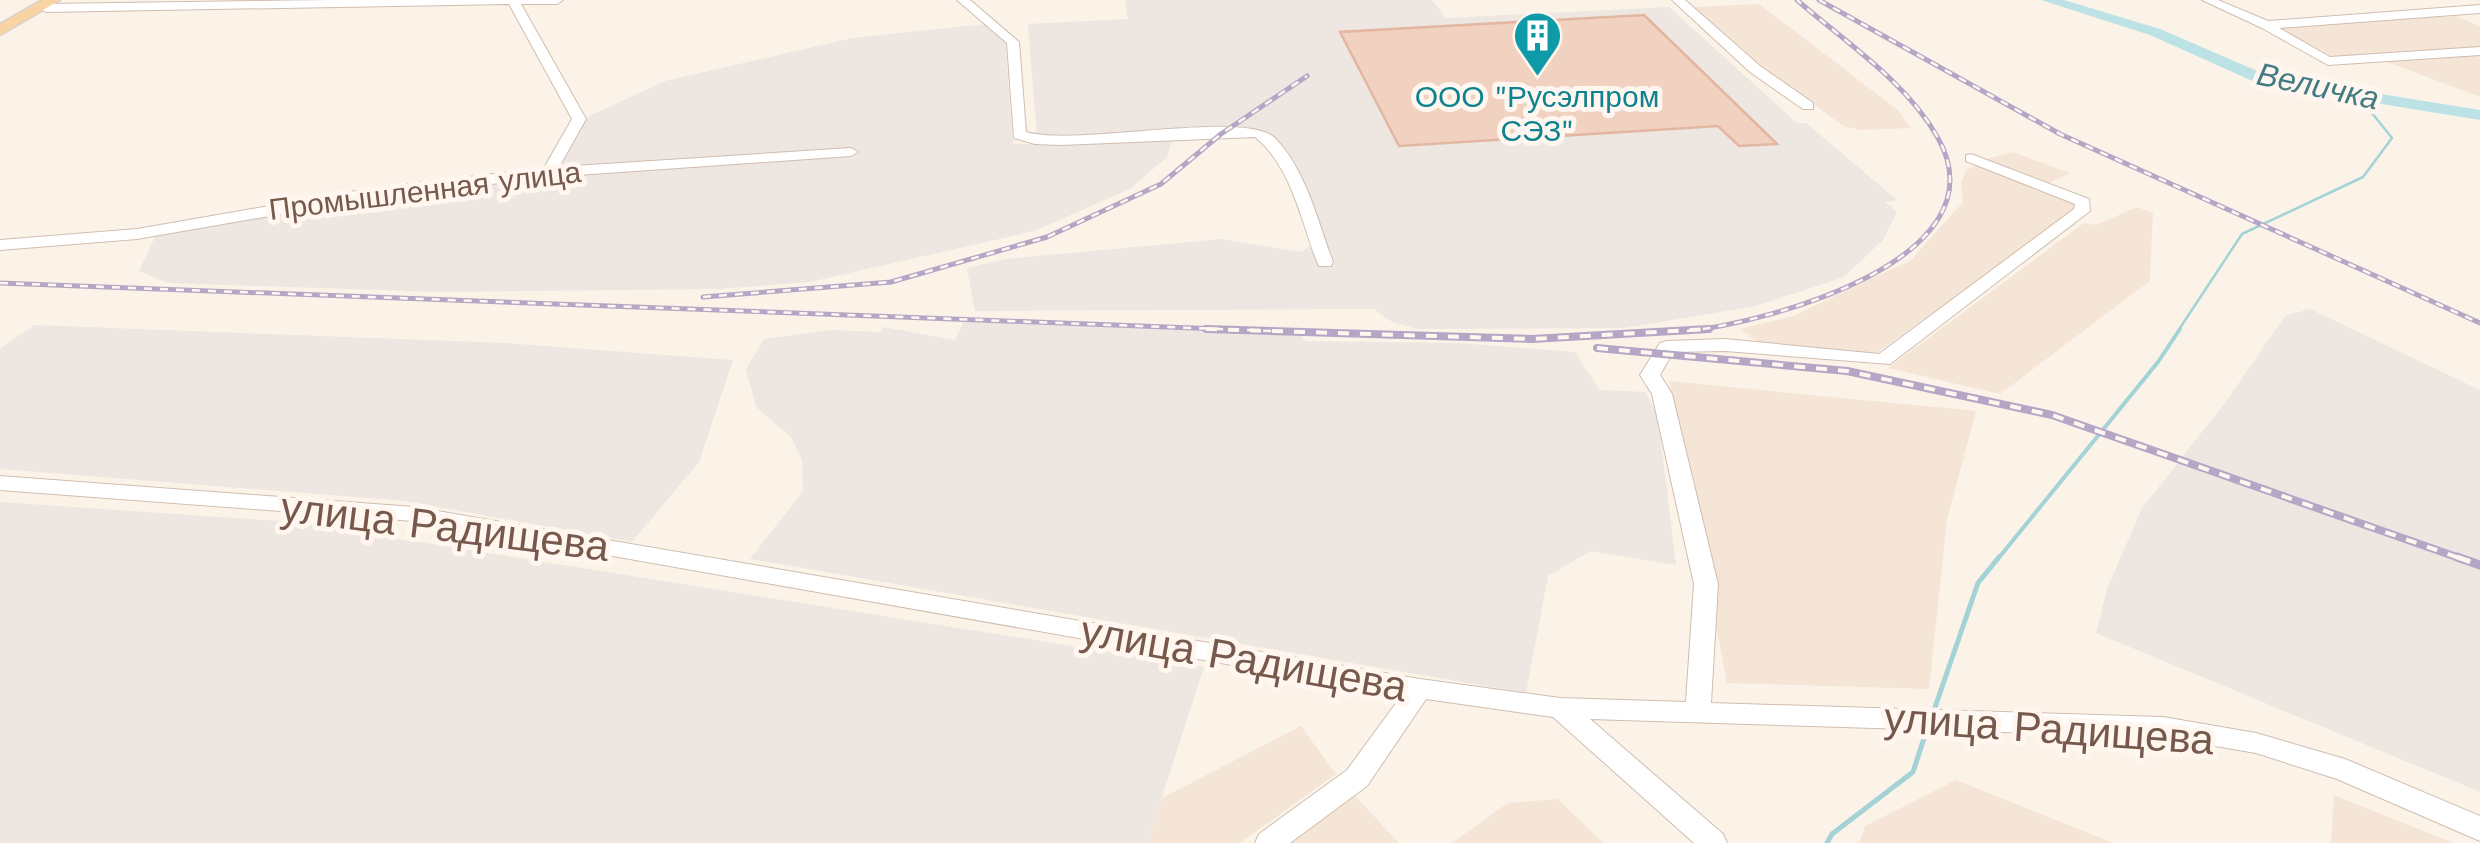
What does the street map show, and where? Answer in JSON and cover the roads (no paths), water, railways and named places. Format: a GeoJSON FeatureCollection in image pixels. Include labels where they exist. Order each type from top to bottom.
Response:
{"type":"FeatureCollection","features":[{"type":"Feature","properties":{"kind":"main road"},"geometry":{"type":"LineString","coordinates":[[0,30],[49,4]]}},
{"type":"Feature","properties":{"kind":"street"},"geometry":{"type":"LineString","coordinates":[[49,4],[557,0]]}},
{"type":"Feature","properties":{"kind":"street"},"geometry":{"type":"LineString","coordinates":[[963,0],[1014,42],[1019,135],[1029,141],[1055,142],[1183,132],[1259,134],[1268,138],[1290,172],[1325,262]]}},
{"type":"Feature","properties":{"kind":"street"},"geometry":{"type":"LineString","coordinates":[[1678,0],[1754,68],[1808,106]]}},
{"type":"Feature","properties":{"kind":"street"},"geometry":{"type":"LineString","coordinates":[[2208,0],[2266,25],[2328,61],[2480,51]]}},
{"type":"Feature","properties":{"kind":"street"},"geometry":{"type":"LineString","coordinates":[[513,1],[579,119],[549,172]]}},
{"type":"Feature","properties":{"kind":"street"},"geometry":{"type":"LineString","coordinates":[[2266,25],[2480,9]]}},
{"type":"Feature","properties":{"kind":"street","name":"Промышленная улица"},"geometry":{"type":"LineString","coordinates":[[0,246],[137,234],[367,194],[549,172],[851,152]]}},
{"type":"Feature","properties":{"kind":"street"},"geometry":{"type":"LineString","coordinates":[[1698,714],[1706,584],[1662,394],[1650,375],[1667,347],[1725,345],[1884,360],[2082,211],[2083,202],[1971,158]]}},
{"type":"Feature","properties":{"kind":"street","name":"улица Радищева"},"geometry":{"type":"LineString","coordinates":[[0,483],[414,514],[1420,689],[1560,708],[1926,717],[2163,728],[2256,743],[2345,770],[2480,829]]}},
{"type":"Feature","properties":{"kind":"street"},"geometry":{"type":"LineString","coordinates":[[1268,843],[1357,778],[1420,689]]}},
{"type":"Feature","properties":{"kind":"street"},"geometry":{"type":"LineString","coordinates":[[1560,708],[1713,843]]}},
{"type":"Feature","properties":{"kind":"waterway","name":"Величка"},"geometry":{"type":"LineString","coordinates":[[2048,0],[2155,32],[2265,80],[2480,115]]}},
{"type":"Feature","properties":{"kind":"waterway"},"geometry":{"type":"LineString","coordinates":[[2178,331],[2242,234],[2363,177],[2392,138],[2359,97]]}},
{"type":"Feature","properties":{"kind":"waterway"},"geometry":{"type":"LineString","coordinates":[[1997,560],[2158,362],[2180,329]]}},
{"type":"Feature","properties":{"kind":"waterway"},"geometry":{"type":"LineString","coordinates":[[1933,713],[1978,583],[1999,557]]}},
{"type":"Feature","properties":{"kind":"waterway"},"geometry":{"type":"LineString","coordinates":[[1827,843],[1832,834],[1913,772],[1928,726]]}},
{"type":"Feature","properties":{"kind":"railway"},"geometry":{"type":"LineString","coordinates":[[1694,330],[1769,315],[1819,299],[1867,277],[1909,251],[1938,218],[1950,181],[1938,138],[1910,99],[1797,0]]}},
{"type":"Feature","properties":{"kind":"railway"},"geometry":{"type":"LineString","coordinates":[[1819,0],[2060,134],[2480,323]]}},
{"type":"Feature","properties":{"kind":"railway"},"geometry":{"type":"LineString","coordinates":[[703,297],[891,282],[1047,237],[1161,184],[1221,134],[1307,76]]}},
{"type":"Feature","properties":{"kind":"railway"},"geometry":{"type":"LineString","coordinates":[[0,283],[1272,331]]}},
{"type":"Feature","properties":{"kind":"railway"},"geometry":{"type":"LineString","coordinates":[[1206,329],[1532,339],[1694,330]]}},
{"type":"Feature","properties":{"kind":"railway"},"geometry":{"type":"LineString","coordinates":[[1694,330],[1709,329]]}},
{"type":"Feature","properties":{"kind":"railway"},"geometry":{"type":"LineString","coordinates":[[1687,331],[1694,330]]}},
{"type":"Feature","properties":{"kind":"railway"},"geometry":{"type":"LineString","coordinates":[[1597,348],[1847,371],[2052,415],[2465,560]]}},
{"type":"Feature","properties":{"kind":"railway"},"geometry":{"type":"LineString","coordinates":[[2457,557],[2480,565]]}},
{"type":"Feature","properties":{"kind":"place","name":"ООО \"Русэлпром СЭЗ\""},"geometry":{"type":"Point","coordinates":[1537,78]}}]}
